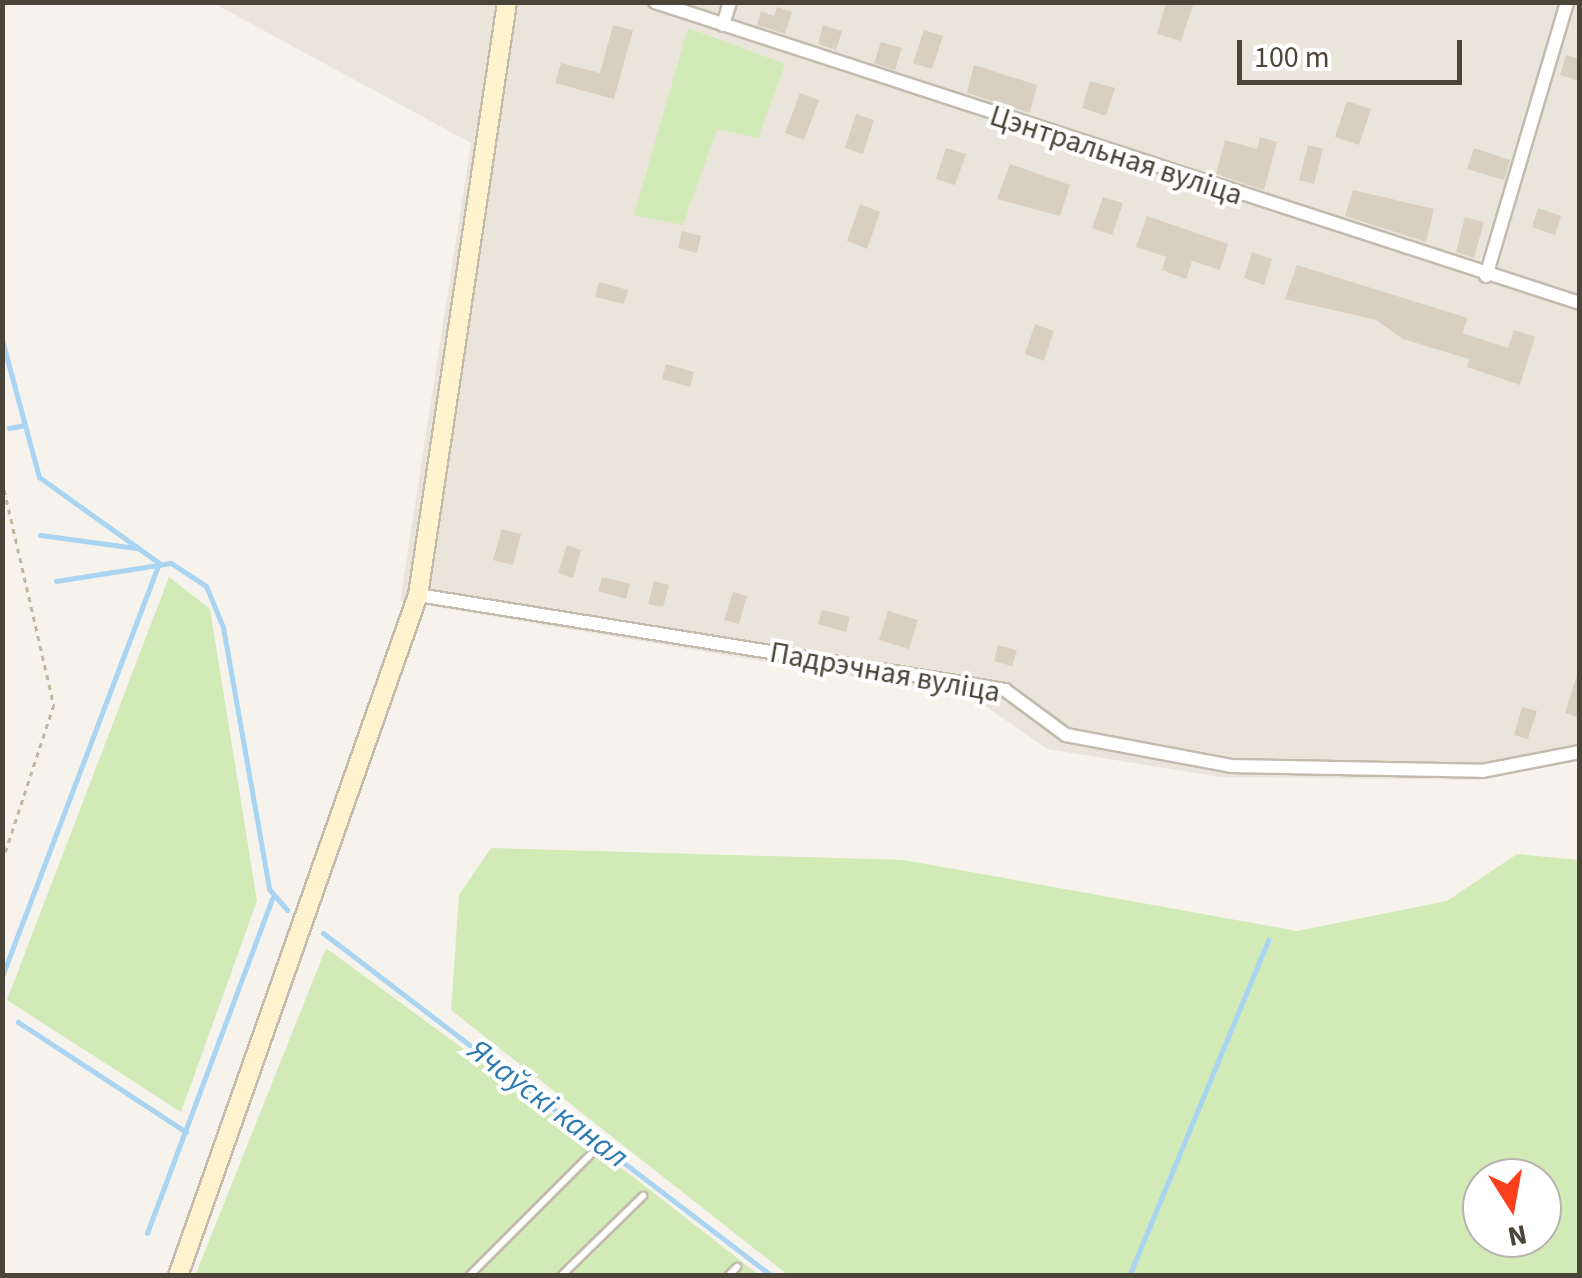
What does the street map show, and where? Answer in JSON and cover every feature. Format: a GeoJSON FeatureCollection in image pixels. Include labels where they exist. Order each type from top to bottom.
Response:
{"type":"FeatureCollection","features":[{"type":"Feature","properties":{"kind":"main road"},"geometry":{"type":"LineString","coordinates":[[178,1276],[418,594],[508,2]]}},
{"type":"Feature","properties":{"kind":"street","name":"Цэнтральная вуліца"},"geometry":{"type":"LineString","coordinates":[[655,2],[1580,304]]}},
{"type":"Feature","properties":{"kind":"street"},"geometry":{"type":"LineString","coordinates":[[722,24],[730,2]]}},
{"type":"Feature","properties":{"kind":"street"},"geometry":{"type":"LineString","coordinates":[[1486,276],[1566,2]]}},
{"type":"Feature","properties":{"kind":"street","name":"Падрэчная вуліца"},"geometry":{"type":"LineString","coordinates":[[418,594],[1006,690],[1066,735],[1231,766],[1482,771],[1580,752]]}},
{"type":"Feature","properties":{"kind":"lane"},"geometry":{"type":"LineString","coordinates":[[470,1276],[590,1155]]}},
{"type":"Feature","properties":{"kind":"lane"},"geometry":{"type":"LineString","coordinates":[[562,1276],[643,1196]]}},
{"type":"Feature","properties":{"kind":"lane"},"geometry":{"type":"LineString","coordinates":[[728,1276],[737,1267]]}},
{"type":"Feature","properties":{"kind":"path"},"geometry":{"type":"LineString","coordinates":[[2,480],[54,704],[2,862]]}},
{"type":"Feature","properties":{"kind":"shaded area"},"geometry":{"type":"Polygon","coordinates":[[[213,3],[1579,3],[1579,761],[1479,780],[1220,777],[1047,749],[971,696],[400,601],[471,143],[213,3]]]}},
{"type":"Feature","properties":{"kind":"green space"},"geometry":{"type":"Polygon","coordinates":[[[688,28],[785,64],[758,138],[717,129],[683,225],[634,215],[688,28]]]}},
{"type":"Feature","properties":{"kind":"green space"},"geometry":{"type":"Polygon","coordinates":[[[169,577],[210,609],[257,901],[181,1112],[7,1000],[169,577]]]}},
{"type":"Feature","properties":{"kind":"green space"},"geometry":{"type":"Polygon","coordinates":[[[491,848],[904,860],[1297,931],[1447,901],[1517,854],[1579,860],[1579,1275],[788,1275],[451,1010],[459,895],[491,848]]]}},
{"type":"Feature","properties":{"kind":"green space"},"geometry":{"type":"Polygon","coordinates":[[[326,948],[555,1116],[759,1275],[195,1276],[326,948]]]}},
{"type":"Feature","properties":{"kind":"building"},"geometry":{"type":"Polygon","coordinates":[[[1166,2],[1194,2],[1181,41],[1157,34],[1166,2]]]}},
{"type":"Feature","properties":{"kind":"building"},"geometry":{"type":"Polygon","coordinates":[[[777,7],[792,12],[785,34],[757,25],[761,11],[774,16],[777,7]]]}},
{"type":"Feature","properties":{"kind":"building"},"geometry":{"type":"Polygon","coordinates":[[[613,25],[633,30],[614,99],[555,83],[561,63],[600,73],[613,25]]]}},
{"type":"Feature","properties":{"kind":"building"},"geometry":{"type":"Polygon","coordinates":[[[823,25],[842,31],[836,50],[818,44],[823,25]]]}},
{"type":"Feature","properties":{"kind":"building"},"geometry":{"type":"Polygon","coordinates":[[[924,30],[943,36],[932,69],[913,63],[924,30]]]}},
{"type":"Feature","properties":{"kind":"building"},"geometry":{"type":"Polygon","coordinates":[[[881,42],[902,48],[895,70],[874,63],[881,42]]]}},
{"type":"Feature","properties":{"kind":"building"},"geometry":{"type":"Polygon","coordinates":[[[1566,55],[1580,59],[1580,81],[1560,75],[1566,55]]]}},
{"type":"Feature","properties":{"kind":"building"},"geometry":{"type":"Polygon","coordinates":[[[974,65],[1037,85],[1030,113],[967,93],[974,65]]]}},
{"type":"Feature","properties":{"kind":"building"},"geometry":{"type":"Polygon","coordinates":[[[1090,81],[1115,88],[1106,116],[1082,108],[1090,81]]]}},
{"type":"Feature","properties":{"kind":"building"},"geometry":{"type":"Polygon","coordinates":[[[800,93],[819,100],[804,140],[785,133],[800,93]]]}},
{"type":"Feature","properties":{"kind":"building"},"geometry":{"type":"Polygon","coordinates":[[[1347,101],[1371,109],[1359,145],[1335,137],[1347,101]]]}},
{"type":"Feature","properties":{"kind":"building"},"geometry":{"type":"Polygon","coordinates":[[[856,114],[874,120],[863,154],[845,148],[856,114]]]}},
{"type":"Feature","properties":{"kind":"building"},"geometry":{"type":"Polygon","coordinates":[[[1260,137],[1277,142],[1264,190],[1216,174],[1225,140],[1257,149],[1260,137]]]}},
{"type":"Feature","properties":{"kind":"building"},"geometry":{"type":"Polygon","coordinates":[[[1308,145],[1323,149],[1314,184],[1299,180],[1308,145]]]}},
{"type":"Feature","properties":{"kind":"building"},"geometry":{"type":"Polygon","coordinates":[[[946,148],[966,154],[955,185],[936,179],[946,148]]]}},
{"type":"Feature","properties":{"kind":"building"},"geometry":{"type":"Polygon","coordinates":[[[1474,148],[1510,160],[1504,180],[1467,169],[1474,148]]]}},
{"type":"Feature","properties":{"kind":"building"},"geometry":{"type":"Polygon","coordinates":[[[1010,164],[1070,185],[1060,216],[997,199],[1010,164]]]}},
{"type":"Feature","properties":{"kind":"building"},"geometry":{"type":"Polygon","coordinates":[[[1353,190],[1434,209],[1426,242],[1345,216],[1353,190]]]}},
{"type":"Feature","properties":{"kind":"building"},"geometry":{"type":"Polygon","coordinates":[[[1103,197],[1123,203],[1112,235],[1092,228],[1103,197]]]}},
{"type":"Feature","properties":{"kind":"building"},"geometry":{"type":"Polygon","coordinates":[[[860,204],[880,212],[867,249],[847,241],[860,204]]]}},
{"type":"Feature","properties":{"kind":"building"},"geometry":{"type":"Polygon","coordinates":[[[1538,208],[1561,216],[1555,235],[1532,227],[1538,208]]]}},
{"type":"Feature","properties":{"kind":"building"},"geometry":{"type":"Polygon","coordinates":[[[1147,216],[1228,244],[1220,270],[1192,261],[1186,279],[1162,270],[1166,257],[1136,247],[1147,216]]]}},
{"type":"Feature","properties":{"kind":"building"},"geometry":{"type":"Polygon","coordinates":[[[1465,217],[1484,222],[1474,258],[1456,252],[1465,217]]]}},
{"type":"Feature","properties":{"kind":"building"},"geometry":{"type":"Polygon","coordinates":[[[682,231],[701,236],[697,253],[678,248],[682,231]]]}},
{"type":"Feature","properties":{"kind":"building"},"geometry":{"type":"Polygon","coordinates":[[[1252,252],[1272,259],[1264,285],[1244,278],[1252,252]]]}},
{"type":"Feature","properties":{"kind":"building"},"geometry":{"type":"Polygon","coordinates":[[[1297,265],[1468,318],[1462,333],[1508,348],[1514,330],[1535,337],[1520,385],[1467,367],[1469,359],[1403,339],[1376,320],[1285,299],[1297,265]]]}},
{"type":"Feature","properties":{"kind":"building"},"geometry":{"type":"Polygon","coordinates":[[[599,282],[628,290],[624,304],[595,297],[599,282]]]}},
{"type":"Feature","properties":{"kind":"building"},"geometry":{"type":"Polygon","coordinates":[[[1035,324],[1054,331],[1044,361],[1025,354],[1035,324]]]}},
{"type":"Feature","properties":{"kind":"building"},"geometry":{"type":"Polygon","coordinates":[[[666,364],[694,372],[690,387],[662,379],[666,364]]]}},
{"type":"Feature","properties":{"kind":"building"},"geometry":{"type":"Polygon","coordinates":[[[502,529],[521,534],[513,565],[493,560],[502,529]]]}},
{"type":"Feature","properties":{"kind":"building"},"geometry":{"type":"Polygon","coordinates":[[[567,545],[581,550],[573,578],[558,573],[567,545]]]}},
{"type":"Feature","properties":{"kind":"building"},"geometry":{"type":"Polygon","coordinates":[[[602,577],[630,584],[626,599],[598,591],[602,577]]]}},
{"type":"Feature","properties":{"kind":"building"},"geometry":{"type":"Polygon","coordinates":[[[654,581],[669,585],[663,607],[648,604],[654,581]]]}},
{"type":"Feature","properties":{"kind":"building"},"geometry":{"type":"Polygon","coordinates":[[[733,592],[747,596],[739,624],[724,620],[733,592]]]}},
{"type":"Feature","properties":{"kind":"building"},"geometry":{"type":"Polygon","coordinates":[[[822,610],[850,617],[846,632],[818,624],[822,610]]]}},
{"type":"Feature","properties":{"kind":"building"},"geometry":{"type":"Polygon","coordinates":[[[888,611],[918,620],[909,649],[879,640],[888,611]]]}},
{"type":"Feature","properties":{"kind":"building"},"geometry":{"type":"Polygon","coordinates":[[[998,645],[1017,650],[1012,666],[994,661],[998,645]]]}},
{"type":"Feature","properties":{"kind":"building"},"geometry":{"type":"Polygon","coordinates":[[[1580,675],[1580,718],[1565,713],[1580,675]]]}},
{"type":"Feature","properties":{"kind":"building"},"geometry":{"type":"Polygon","coordinates":[[[1522,707],[1537,711],[1528,739],[1514,735],[1522,707]]]}},
{"type":"Feature","properties":{"kind":"waterway"},"geometry":{"type":"LineString","coordinates":[[2,340],[39,477],[159,563],[2,977]]}},
{"type":"Feature","properties":{"kind":"waterway"},"geometry":{"type":"LineString","coordinates":[[9,428],[25,425]]}},
{"type":"Feature","properties":{"kind":"waterway"},"geometry":{"type":"LineString","coordinates":[[40,535],[136,548]]}},
{"type":"Feature","properties":{"kind":"waterway","name":"Ячаўскі канал"},"geometry":{"type":"LineString","coordinates":[[56,581],[171,563],[206,586],[223,627],[269,889],[287,910]]}},
{"type":"Feature","properties":{"kind":"waterway"},"geometry":{"type":"LineString","coordinates":[[147,1233],[272,899]]}},
{"type":"Feature","properties":{"kind":"waterway","name":"Ячаўскі канал"},"geometry":{"type":"LineString","coordinates":[[323,933],[772,1276]]}},
{"type":"Feature","properties":{"kind":"waterway"},"geometry":{"type":"LineString","coordinates":[[1129,1276],[1268,940]]}},
{"type":"Feature","properties":{"kind":"waterway"},"geometry":{"type":"LineString","coordinates":[[18,1022],[186,1132]]}}]}
